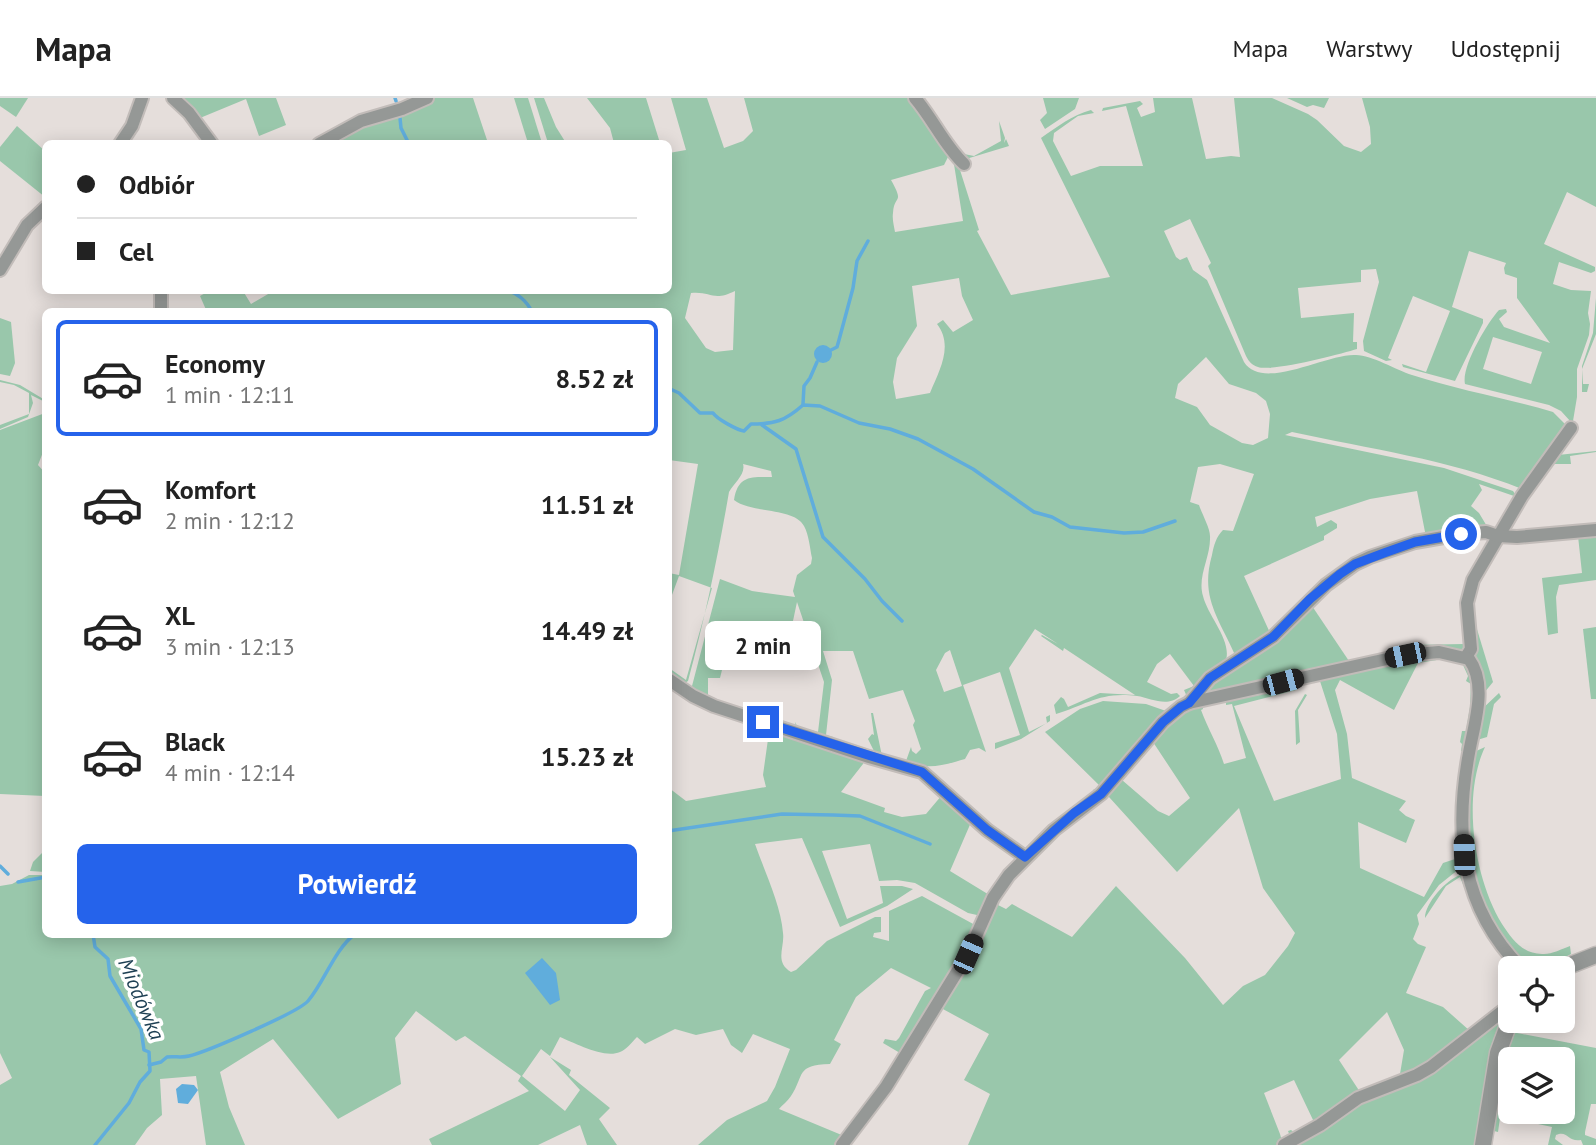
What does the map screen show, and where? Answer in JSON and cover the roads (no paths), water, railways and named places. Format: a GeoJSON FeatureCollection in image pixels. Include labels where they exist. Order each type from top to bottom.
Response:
{"type":"FeatureCollection","features":[{"type":"Feature","properties":{"kind":"street"},"geometry":{"type":"LineString","coordinates":[[123,140],[132,126],[142,98]]}},
{"type":"Feature","properties":{"kind":"street"},"geometry":{"type":"LineString","coordinates":[[173,98],[190,113],[209,140]]}},
{"type":"Feature","properties":{"kind":"street"},"geometry":{"type":"LineString","coordinates":[[326,140],[361,121],[402,109],[427,98]]}},
{"type":"Feature","properties":{"kind":"street"},"geometry":{"type":"LineString","coordinates":[[915,98],[933,119],[951,151],[964,164]]}},
{"type":"Feature","properties":{"kind":"street"},"geometry":{"type":"LineString","coordinates":[[0,270],[27,225],[42,211]]}},
{"type":"Feature","properties":{"kind":"street"},"geometry":{"type":"LineString","coordinates":[[1466,657],[1471,649],[1466,614],[1469,591],[1522,496],[1571,428]]}},
{"type":"Feature","properties":{"kind":"street"},"geometry":{"type":"LineString","coordinates":[[1189,703],[1210,678],[1273,637],[1313,596],[1355,564],[1413,543],[1438,538],[1486,532],[1498,536],[1541,536],[1596,530]]}},
{"type":"Feature","properties":{"kind":"street"},"geometry":{"type":"LineString","coordinates":[[842,1145],[886,1087],[968,954],[993,898],[1025,857],[1074,813],[1101,794],[1163,722],[1189,703],[1240,694],[1305,676],[1405,655],[1439,652],[1466,657],[1473,663],[1479,696],[1464,789],[1466,870],[1487,922],[1511,956]]}},
{"type":"Feature","properties":{"kind":"street"},"geometry":{"type":"LineString","coordinates":[[672,682],[714,706],[922,772],[987,830],[1025,857]]}},
{"type":"Feature","properties":{"kind":"street"},"geometry":{"type":"LineString","coordinates":[[1575,963],[1596,955]]}},
{"type":"Feature","properties":{"kind":"street"},"geometry":{"type":"LineString","coordinates":[[1284,1145],[1320,1125],[1358,1098],[1432,1067],[1498,1015]]}},
{"type":"Feature","properties":{"kind":"street"},"geometry":{"type":"LineString","coordinates":[[1483,1145],[1498,1053],[1505,1033]]}},
{"type":"Feature","properties":{"kind":"water"},"geometry":{"type":"Polygon","coordinates":[[[823,345],[831,350],[832,354],[827,362],[823,363],[815,358],[814,354],[819,346],[823,345]]]}},
{"type":"Feature","properties":{"kind":"water"},"geometry":{"type":"Polygon","coordinates":[[[542,958],[556,973],[560,1000],[550,1005],[525,973],[542,958]]]}},
{"type":"Feature","properties":{"kind":"water"},"geometry":{"type":"Polygon","coordinates":[[[182,1084],[194,1085],[198,1090],[188,1104],[178,1103],[176,1089],[182,1084]]]}},
{"type":"Feature","properties":{"kind":"waterway"},"geometry":{"type":"LineString","coordinates":[[400,118],[407,140]]}},
{"type":"Feature","properties":{"kind":"waterway"},"geometry":{"type":"LineString","coordinates":[[831,350],[837,347],[853,288],[857,261],[868,241]]}},
{"type":"Feature","properties":{"kind":"waterway"},"geometry":{"type":"LineString","coordinates":[[515,294],[530,308]]}},
{"type":"Feature","properties":{"kind":"waterway"},"geometry":{"type":"LineString","coordinates":[[803,404],[804,386],[817,362]]}},
{"type":"Feature","properties":{"kind":"waterway"},"geometry":{"type":"LineString","coordinates":[[672,390],[700,413],[713,413],[727,424],[744,431],[751,424],[785,418],[803,405],[820,406],[859,423],[890,429],[918,439],[973,469],[1034,512],[1052,517],[1070,527],[1124,533],[1143,532],[1175,521]]}},
{"type":"Feature","properties":{"kind":"waterway"},"geometry":{"type":"LineString","coordinates":[[762,425],[796,449],[823,537],[902,621]]}},
{"type":"Feature","properties":{"kind":"waterway"},"geometry":{"type":"LineString","coordinates":[[672,830],[782,814],[860,816],[930,844]]}},
{"type":"Feature","properties":{"kind":"waterway","name":"Miodówka"},"geometry":{"type":"LineString","coordinates":[[0,866],[8,874]]}},
{"type":"Feature","properties":{"kind":"waterway","name":"Miodówka"},"geometry":{"type":"LineString","coordinates":[[18,882],[42,878]]}},
{"type":"Feature","properties":{"kind":"waterway","name":"Miodówka"},"geometry":{"type":"LineString","coordinates":[[94,938],[95,947],[108,959],[110,976],[141,1029],[144,1050],[149,1052],[150,1071],[140,1082],[129,1103],[95,1145]]}},
{"type":"Feature","properties":{"kind":"waterway"},"geometry":{"type":"LineString","coordinates":[[149,1065],[161,1062],[167,1057],[186,1057],[199,1053],[301,1006],[314,993],[341,948],[351,938]]}}]}
